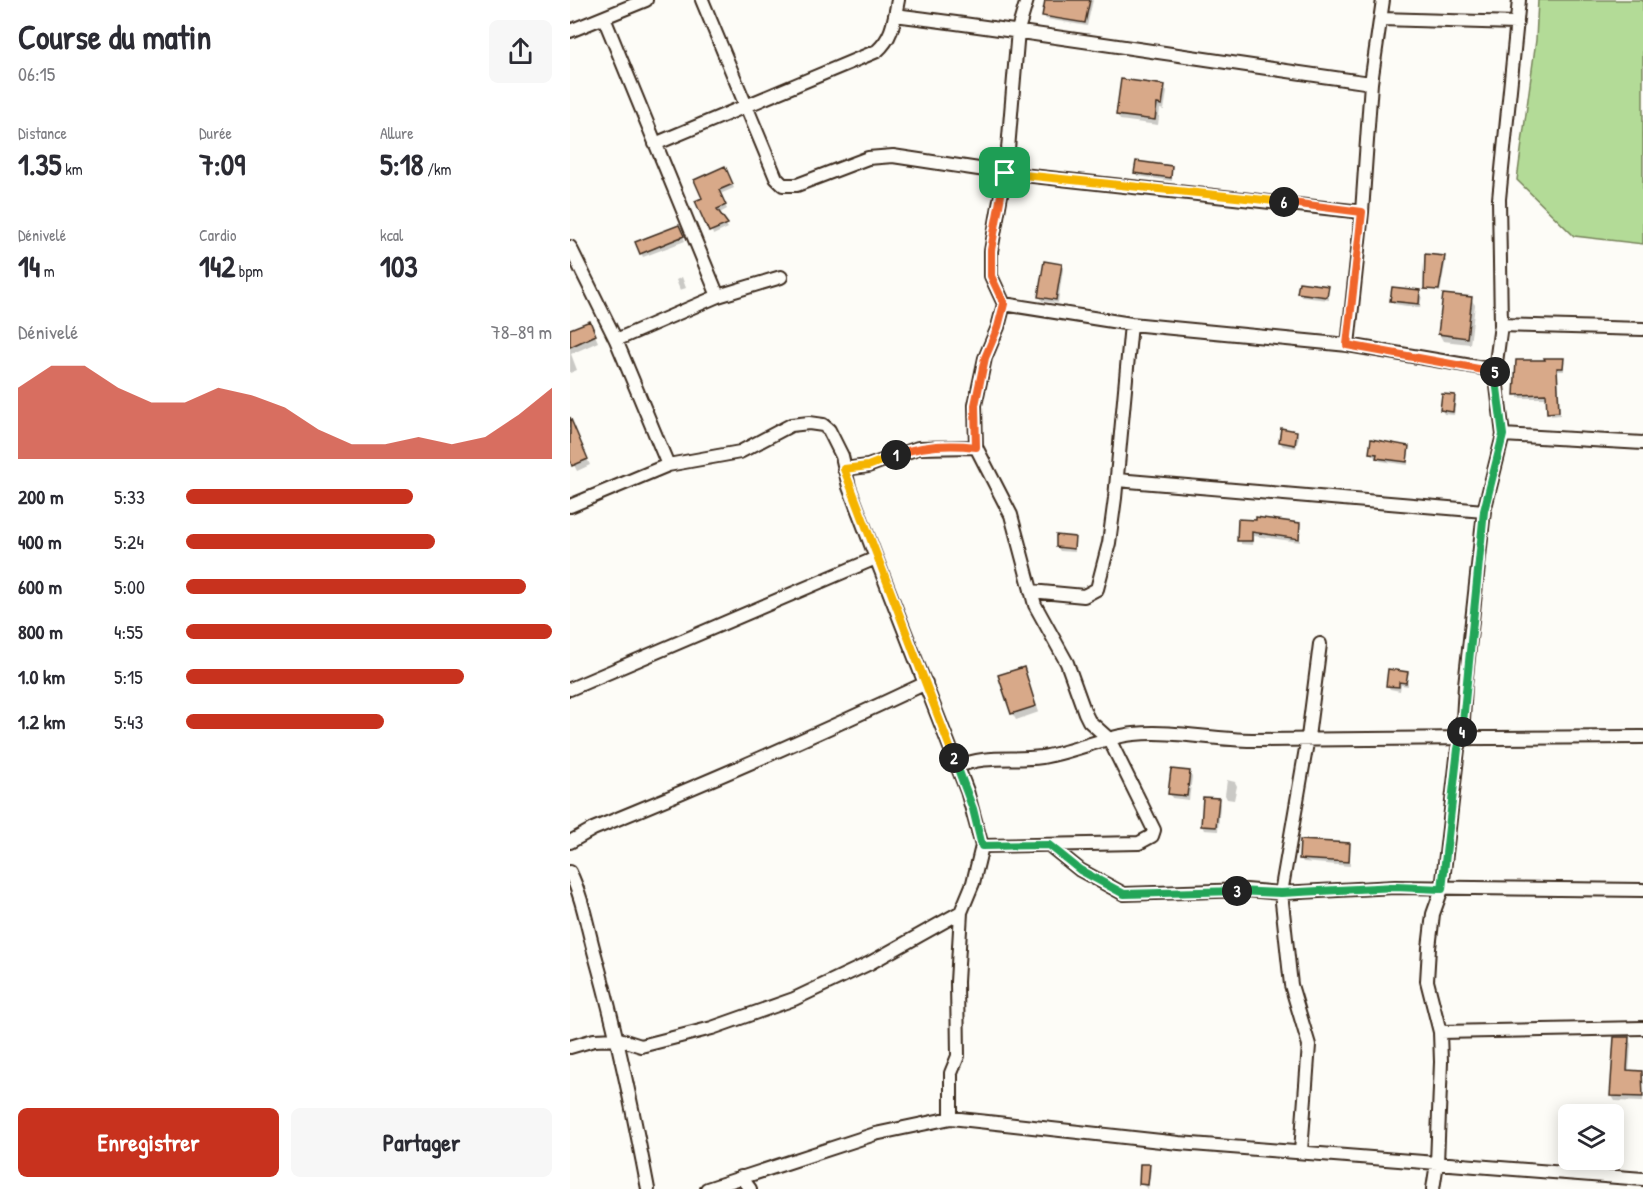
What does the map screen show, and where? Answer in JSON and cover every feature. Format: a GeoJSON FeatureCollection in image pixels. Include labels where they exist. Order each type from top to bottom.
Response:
{"type":"FeatureCollection","features":[{"type":"Feature","properties":{"kind":"street"},"geometry":{"type":"LineString","coordinates":[[570,31],[646,0]]}},
{"type":"Feature","properties":{"kind":"street"},"geometry":{"type":"LineString","coordinates":[[702,0],[776,178],[783,185],[797,185],[880,155],[1005,173],[1362,212]]}},
{"type":"Feature","properties":{"kind":"street"},"geometry":{"type":"LineString","coordinates":[[655,144],[877,51],[887,42],[898,0]]}},
{"type":"Feature","properties":{"kind":"street"},"geometry":{"type":"LineString","coordinates":[[982,846],[1139,843],[1152,836],[1154,830],[1109,738],[1089,721],[1085,713],[1067,663],[1035,605],[1011,515],[976,447],[975,405],[985,358],[998,327],[1004,304],[991,276],[991,250],[1005,173],[1018,30],[1028,0]]}},
{"type":"Feature","properties":{"kind":"street"},"geometry":{"type":"LineString","coordinates":[[1347,345],[1362,212],[1371,83],[1383,0]]}},
{"type":"Feature","properties":{"kind":"street"},"geometry":{"type":"LineString","coordinates":[[1433,1189],[1437,1163],[1441,1089],[1440,1032],[1427,981],[1432,914],[1442,889],[1458,749],[1462,738],[1465,685],[1484,511],[1503,435],[1495,370],[1502,325],[1499,199],[1519,0]]}},
{"type":"Feature","properties":{"kind":"street"},"geometry":{"type":"LineString","coordinates":[[895,15],[1018,30],[1174,56],[1371,83]]}},
{"type":"Feature","properties":{"kind":"street"},"geometry":{"type":"LineString","coordinates":[[604,18],[718,296]]}},
{"type":"Feature","properties":{"kind":"street"},"geometry":{"type":"LineString","coordinates":[[1381,19],[1515,23]]}},
{"type":"Feature","properties":{"kind":"street"},"geometry":{"type":"LineString","coordinates":[[570,247],[616,340],[668,465]]}},
{"type":"Feature","properties":{"kind":"street"},"geometry":{"type":"LineString","coordinates":[[616,340],[718,296],[781,277]]}},
{"type":"Feature","properties":{"kind":"street"},"geometry":{"type":"LineString","coordinates":[[1004,304],[1131,324],[1347,345],[1495,370]]}},
{"type":"Feature","properties":{"kind":"street"},"geometry":{"type":"LineString","coordinates":[[1031,591],[1084,596],[1097,589],[1109,543],[1131,324]]}},
{"type":"Feature","properties":{"kind":"street"},"geometry":{"type":"LineString","coordinates":[[1502,325],[1643,329]]}},
{"type":"Feature","properties":{"kind":"street"},"geometry":{"type":"LineString","coordinates":[[570,506],[668,465],[740,452],[791,425],[809,423],[823,425],[829,430],[842,456],[844,469],[876,558],[926,682],[973,809],[982,846],[973,884],[961,912],[957,982],[958,1056],[951,1073],[951,1118]]}},
{"type":"Feature","properties":{"kind":"street"},"geometry":{"type":"LineString","coordinates":[[1503,435],[1643,443]]}},
{"type":"Feature","properties":{"kind":"street"},"geometry":{"type":"LineString","coordinates":[[844,469],[868,466],[918,448],[960,445],[976,447]]}},
{"type":"Feature","properties":{"kind":"street"},"geometry":{"type":"LineString","coordinates":[[1117,480],[1484,511]]}},
{"type":"Feature","properties":{"kind":"street"},"geometry":{"type":"LineString","coordinates":[[570,689],[876,558]]}},
{"type":"Feature","properties":{"kind":"street"},"geometry":{"type":"LineString","coordinates":[[1301,1151],[1309,1045],[1291,985],[1281,893],[1308,737],[1320,644]]}},
{"type":"Feature","properties":{"kind":"street"},"geometry":{"type":"LineString","coordinates":[[570,842],[593,829],[741,769],[838,726],[926,682]]}},
{"type":"Feature","properties":{"kind":"street"},"geometry":{"type":"LineString","coordinates":[[957,767],[997,757],[1052,755],[1109,738],[1158,733],[1251,740],[1308,737],[1360,740],[1643,737]]}},
{"type":"Feature","properties":{"kind":"street"},"geometry":{"type":"LineString","coordinates":[[1049,845],[1080,870],[1124,894],[1246,890],[1281,893],[1395,887],[1643,890]]}},
{"type":"Feature","properties":{"kind":"street"},"geometry":{"type":"LineString","coordinates":[[570,872],[588,918],[591,940],[619,1039],[648,1189]]}},
{"type":"Feature","properties":{"kind":"street"},"geometry":{"type":"LineString","coordinates":[[570,1047],[594,1040],[619,1039],[641,1046],[712,1028],[794,999],[870,963],[961,912]]}},
{"type":"Feature","properties":{"kind":"street"},"geometry":{"type":"LineString","coordinates":[[1440,1032],[1643,1028]]}},
{"type":"Feature","properties":{"kind":"street"},"geometry":{"type":"LineString","coordinates":[[708,1189],[875,1134],[951,1118],[1076,1133],[1643,1179]]}},
{"type":"Feature","properties":{"kind":"street"},"geometry":{"type":"LineString","coordinates":[[741,1177],[750,1189]]}},
{"type":"Feature","properties":{"kind":"green space"},"geometry":{"type":"Polygon","coordinates":[[[1538,0],[1643,0],[1643,244],[1574,236],[1517,180],[1536,40],[1538,0]]]}},
{"type":"Feature","properties":{"kind":"building"},"geometry":{"type":"Polygon","coordinates":[[[1045,0],[1090,0],[1085,23],[1042,16],[1045,0]]]}},
{"type":"Feature","properties":{"kind":"building"},"geometry":{"type":"Polygon","coordinates":[[[1121,79],[1165,85],[1162,105],[1157,104],[1155,120],[1116,115],[1121,79]]]}},
{"type":"Feature","properties":{"kind":"building"},"geometry":{"type":"Polygon","coordinates":[[[1136,161],[1172,166],[1171,178],[1134,173],[1136,161]]]}},
{"type":"Feature","properties":{"kind":"building"},"geometry":{"type":"Polygon","coordinates":[[[725,166],[733,184],[719,190],[726,205],[717,209],[728,224],[709,232],[695,201],[702,198],[694,180],[725,166]]]}},
{"type":"Feature","properties":{"kind":"building"},"geometry":{"type":"Polygon","coordinates":[[[679,225],[684,236],[640,254],[635,242],[679,225]]]}},
{"type":"Feature","properties":{"kind":"building"},"geometry":{"type":"Polygon","coordinates":[[[1425,254],[1445,256],[1439,290],[1424,289],[1425,254]]]}},
{"type":"Feature","properties":{"kind":"building"},"geometry":{"type":"Polygon","coordinates":[[[1044,261],[1062,264],[1056,300],[1038,297],[1044,261]]]}},
{"type":"Feature","properties":{"kind":"building"},"geometry":{"type":"Polygon","coordinates":[[[1299,282],[1329,286],[1327,297],[1297,293],[1299,282]]]}},
{"type":"Feature","properties":{"kind":"building"},"geometry":{"type":"Polygon","coordinates":[[[1392,287],[1420,290],[1419,304],[1390,301],[1392,287]]]}},
{"type":"Feature","properties":{"kind":"building"},"geometry":{"type":"Polygon","coordinates":[[[1443,294],[1472,297],[1467,338],[1438,334],[1443,294]]]}},
{"type":"Feature","properties":{"kind":"building"},"geometry":{"type":"Polygon","coordinates":[[[590,321],[596,335],[570,347],[570,329],[590,321]]]}},
{"type":"Feature","properties":{"kind":"building"},"geometry":{"type":"Polygon","coordinates":[[[1544,358],[1564,358],[1563,368],[1557,368],[1559,412],[1547,413],[1546,394],[1514,395],[1516,360],[1545,360],[1544,358]]]}},
{"type":"Feature","properties":{"kind":"building"},"geometry":{"type":"Polygon","coordinates":[[[1442,394],[1455,395],[1453,412],[1440,410],[1442,394]]]}},
{"type":"Feature","properties":{"kind":"building"},"geometry":{"type":"Polygon","coordinates":[[[570,417],[588,459],[572,466],[570,460],[570,417]]]}},
{"type":"Feature","properties":{"kind":"building"},"geometry":{"type":"Polygon","coordinates":[[[1281,428],[1297,431],[1295,445],[1279,442],[1281,428]]]}},
{"type":"Feature","properties":{"kind":"building"},"geometry":{"type":"Polygon","coordinates":[[[1371,439],[1409,446],[1407,462],[1376,458],[1377,454],[1369,453],[1371,439]]]}},
{"type":"Feature","properties":{"kind":"building"},"geometry":{"type":"Polygon","coordinates":[[[1256,517],[1300,523],[1299,539],[1252,532],[1252,541],[1237,541],[1238,519],[1256,520],[1256,517]]]}},
{"type":"Feature","properties":{"kind":"building"},"geometry":{"type":"Polygon","coordinates":[[[1056,535],[1075,537],[1074,549],[1056,547],[1056,535]]]}},
{"type":"Feature","properties":{"kind":"building"},"geometry":{"type":"Polygon","coordinates":[[[1024,667],[1036,706],[1011,714],[998,675],[1024,667]]]}},
{"type":"Feature","properties":{"kind":"building"},"geometry":{"type":"Polygon","coordinates":[[[1388,669],[1408,672],[1406,683],[1399,682],[1399,687],[1386,686],[1388,669]]]}},
{"type":"Feature","properties":{"kind":"building"},"geometry":{"type":"Polygon","coordinates":[[[1171,769],[1190,771],[1187,796],[1168,794],[1171,769]]]}},
{"type":"Feature","properties":{"kind":"building"},"geometry":{"type":"Polygon","coordinates":[[[1203,797],[1219,798],[1216,827],[1201,826],[1203,797]]]}},
{"type":"Feature","properties":{"kind":"building"},"geometry":{"type":"Polygon","coordinates":[[[1300,840],[1350,843],[1349,862],[1299,859],[1300,840]]]}},
{"type":"Feature","properties":{"kind":"building"},"geometry":{"type":"Polygon","coordinates":[[[1614,1037],[1629,1037],[1627,1070],[1642,1071],[1643,1097],[1610,1096],[1614,1037]]]}},
{"type":"Feature","properties":{"kind":"building"},"geometry":{"type":"Polygon","coordinates":[[[1140,1164],[1150,1164],[1148,1185],[1139,1184],[1140,1164]]]}},
{"type":"Feature","properties":{"kind":"route"},"geometry":{"type":"LineString","coordinates":[[1005,173],[1116,183],[1362,212],[1347,345],[1495,370],[1503,435],[1484,511],[1465,685],[1462,738],[1458,749],[1450,809],[1442,889],[1395,887],[1281,893],[1246,890],[1124,894],[1080,870],[1049,845],[982,846],[967,791],[876,558],[844,469],[868,466],[918,448],[960,445],[976,447],[975,405],[985,358],[998,327],[1004,304],[991,276],[991,250],[1005,173]]}}]}
